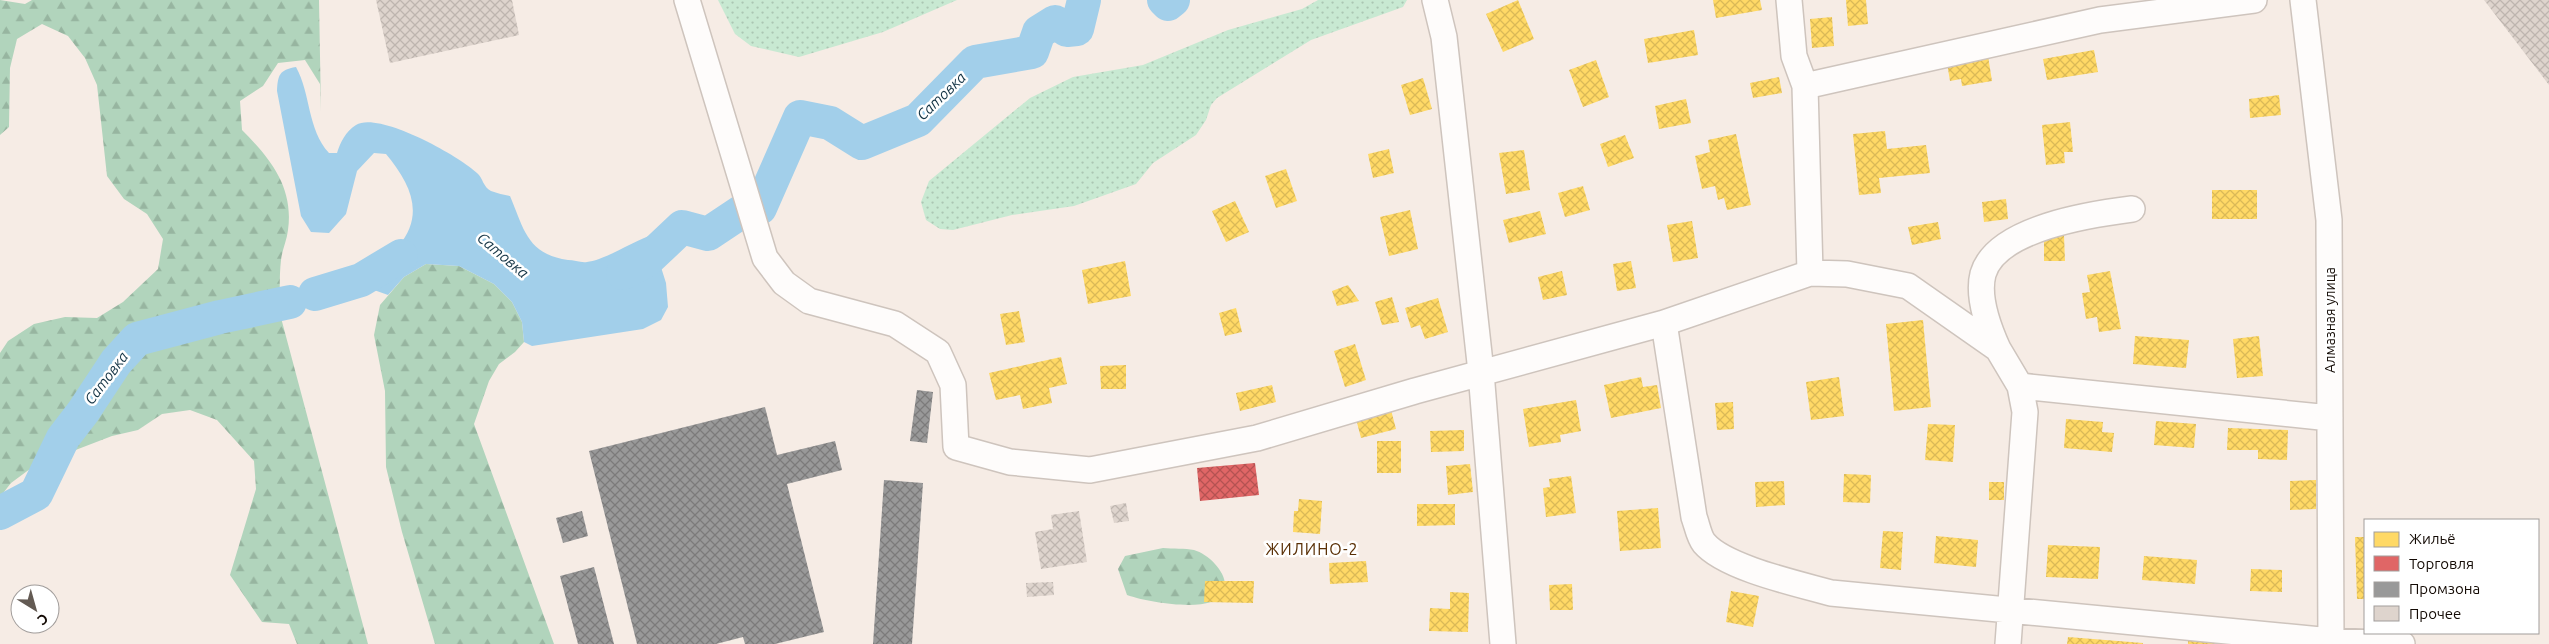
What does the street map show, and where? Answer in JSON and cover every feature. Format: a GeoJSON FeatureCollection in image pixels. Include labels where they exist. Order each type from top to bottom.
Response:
{"type":"FeatureCollection","features":[{"type":"Feature","properties":{"kind":"street"},"geometry":{"type":"LineString","coordinates":[[687,0],[765,258],[784,283],[809,301],[895,324],[938,352],[953,385],[956,447],[1010,462],[1090,470],[1257,438],[1482,372],[1664,323],[1810,273],[1847,274],[1908,286],[1998,349]]}},
{"type":"Feature","properties":{"kind":"street"},"geometry":{"type":"LineString","coordinates":[[1434,0],[1444,37],[1482,372],[1503,644]]}},
{"type":"Feature","properties":{"kind":"street"},"geometry":{"type":"LineString","coordinates":[[1789,0],[1794,56],[1805,86],[1810,273]]}},
{"type":"Feature","properties":{"kind":"street"},"geometry":{"type":"LineString","coordinates":[[1805,86],[2100,20],[2254,0]]}},
{"type":"Feature","properties":{"kind":"street","name":"Алмазная улица"},"geometry":{"type":"LineString","coordinates":[[2303,0],[2330,220],[2331,642]]}},
{"type":"Feature","properties":{"kind":"street"},"geometry":{"type":"LineString","coordinates":[[2008,644],[2025,412],[2020,386],[1998,349],[1990,330],[1983,298],[1983,276],[1989,261],[1999,251],[2020,239],[2049,226],[2083,216],[2132,209]]}},
{"type":"Feature","properties":{"kind":"street"},"geometry":{"type":"LineString","coordinates":[[1664,323],[1694,518],[1704,543],[1726,559],[1771,576],[1831,593],[2331,642],[2402,644]]}},
{"type":"Feature","properties":{"kind":"street"},"geometry":{"type":"LineString","coordinates":[[2020,386],[2330,418]]}},
{"type":"Feature","properties":{"kind":"green space"},"geometry":{"type":"Polygon","coordinates":[[[0,0],[25,4],[32,0],[319,0],[321,112],[320,84],[305,60],[278,63],[263,86],[240,101],[242,130],[262,151],[278,174],[287,200],[289,215],[287,238],[280,267],[280,314],[368,644],[297,644],[289,624],[262,622],[230,575],[256,489],[254,461],[217,420],[190,410],[162,414],[138,430],[112,436],[34,466],[11,483],[0,497],[0,353],[8,341],[34,324],[65,317],[97,318],[123,302],[158,269],[163,239],[147,214],[124,199],[107,176],[97,85],[85,58],[68,36],[42,24],[17,39],[10,68],[9,127],[0,135],[0,0]]]}},
{"type":"Feature","properties":{"kind":"green space"},"geometry":{"type":"Polygon","coordinates":[[[718,0],[957,0],[883,32],[799,57],[751,46],[735,34],[718,0]]]}},
{"type":"Feature","properties":{"kind":"green space"},"geometry":{"type":"Polygon","coordinates":[[[1318,0],[1407,0],[1403,7],[1311,40],[1217,98],[1211,105],[1206,120],[1196,135],[1153,163],[1136,184],[1074,206],[1012,215],[953,230],[940,229],[926,220],[921,202],[929,181],[1030,98],[1073,77],[1143,65],[1228,30],[1302,9],[1318,0]]]}},
{"type":"Feature","properties":{"kind":"green space"},"geometry":{"type":"Polygon","coordinates":[[[426,264],[459,266],[494,284],[512,302],[522,322],[524,342],[515,352],[499,364],[489,381],[474,424],[554,644],[435,644],[402,532],[386,467],[385,391],[374,335],[380,305],[404,277],[426,264]]]}},
{"type":"Feature","properties":{"kind":"green space"},"geometry":{"type":"Polygon","coordinates":[[[1163,548],[1194,550],[1210,559],[1217,566],[1225,582],[1224,590],[1220,597],[1202,604],[1181,605],[1127,595],[1118,569],[1125,556],[1163,548]]]}},
{"type":"Feature","properties":{"kind":"water"},"geometry":{"type":"Polygon","coordinates":[[[296,67],[301,77],[317,133],[329,153],[337,153],[349,130],[356,125],[367,122],[382,124],[418,137],[468,165],[479,175],[486,187],[491,191],[510,196],[529,238],[535,246],[554,257],[587,262],[603,258],[655,234],[660,238],[660,264],[666,283],[668,307],[661,320],[643,329],[532,346],[524,342],[522,322],[512,302],[494,284],[459,266],[426,264],[404,277],[388,295],[374,290],[361,280],[370,268],[393,252],[407,235],[413,211],[408,187],[386,154],[374,153],[357,171],[346,214],[329,233],[311,232],[301,216],[277,91],[280,74],[296,67]]]}},
{"type":"Feature","properties":{"kind":"building: Жильё"},"geometry":{"type":"Polygon","coordinates":[[[1518,0],[1534,39],[1503,52],[1486,14],[1518,0]]]}},
{"type":"Feature","properties":{"kind":"building: Жильё"},"geometry":{"type":"Polygon","coordinates":[[[1713,0],[1760,0],[1762,10],[1716,18],[1713,0]]]}},
{"type":"Feature","properties":{"kind":"building: Жильё"},"geometry":{"type":"Polygon","coordinates":[[[1846,0],[1866,0],[1868,24],[1848,26],[1846,0]]]}},
{"type":"Feature","properties":{"kind":"building: Жильё"},"geometry":{"type":"Polygon","coordinates":[[[1832,17],[1834,46],[1812,48],[1810,19],[1832,17]]]}},
{"type":"Feature","properties":{"kind":"building: Жильё"},"geometry":{"type":"Polygon","coordinates":[[[1694,30],[1698,55],[1648,63],[1644,39],[1694,30]]]}},
{"type":"Feature","properties":{"kind":"building: Жильё"},"geometry":{"type":"Polygon","coordinates":[[[2094,50],[2098,72],[2047,80],[2043,59],[2094,50]]]}},
{"type":"Feature","properties":{"kind":"building: Жильё"},"geometry":{"type":"Polygon","coordinates":[[[1988,56],[1992,81],[1962,86],[1961,79],[1950,81],[1947,63],[1988,56]]]}},
{"type":"Feature","properties":{"kind":"building: Жильё"},"geometry":{"type":"Polygon","coordinates":[[[1596,60],[1609,97],[1583,107],[1569,70],[1596,60]]]}},
{"type":"Feature","properties":{"kind":"building: Жильё"},"geometry":{"type":"Polygon","coordinates":[[[1779,77],[1782,93],[1753,98],[1750,83],[1779,77]]]}},
{"type":"Feature","properties":{"kind":"building: Жильё"},"geometry":{"type":"Polygon","coordinates":[[[1423,78],[1432,109],[1410,115],[1401,85],[1423,78]]]}},
{"type":"Feature","properties":{"kind":"building: Жильё"},"geometry":{"type":"Polygon","coordinates":[[[2279,95],[2281,115],[2250,118],[2249,99],[2279,95]]]}},
{"type":"Feature","properties":{"kind":"building: Жильё"},"geometry":{"type":"Polygon","coordinates":[[[1686,99],[1691,123],[1659,129],[1655,106],[1686,99]]]}},
{"type":"Feature","properties":{"kind":"building: Жильё"},"geometry":{"type":"Polygon","coordinates":[[[2070,122],[2073,152],[2064,152],[2065,163],[2046,165],[2042,125],[2070,122]]]}},
{"type":"Feature","properties":{"kind":"building: Жильё"},"geometry":{"type":"Polygon","coordinates":[[[1885,131],[1887,149],[1926,145],[1930,173],[1879,178],[1881,193],[1859,195],[1853,134],[1885,131]]]}},
{"type":"Feature","properties":{"kind":"building: Жильё"},"geometry":{"type":"Polygon","coordinates":[[[1736,134],[1751,205],[1727,210],[1724,198],[1718,200],[1715,186],[1702,189],[1695,156],[1710,152],[1708,140],[1736,134]]]}},
{"type":"Feature","properties":{"kind":"building: Жильё"},"geometry":{"type":"Polygon","coordinates":[[[1625,135],[1634,158],[1608,167],[1600,144],[1625,135]]]}},
{"type":"Feature","properties":{"kind":"building: Жильё"},"geometry":{"type":"Polygon","coordinates":[[[1389,149],[1394,173],[1373,178],[1368,154],[1389,149]]]}},
{"type":"Feature","properties":{"kind":"building: Жильё"},"geometry":{"type":"Polygon","coordinates":[[[1524,150],[1530,190],[1506,194],[1499,153],[1524,150]]]}},
{"type":"Feature","properties":{"kind":"building: Жильё"},"geometry":{"type":"Polygon","coordinates":[[[1286,169],[1297,201],[1276,208],[1265,176],[1286,169]]]}},
{"type":"Feature","properties":{"kind":"building: Жильё"},"geometry":{"type":"Polygon","coordinates":[[[1583,186],[1590,210],[1565,217],[1558,193],[1583,186]]]}},
{"type":"Feature","properties":{"kind":"building: Жильё"},"geometry":{"type":"Polygon","coordinates":[[[2212,190],[2257,190],[2257,219],[2212,219],[2212,190]]]}},
{"type":"Feature","properties":{"kind":"building: Жильё"},"geometry":{"type":"Polygon","coordinates":[[[2006,199],[2008,219],[1984,222],[1982,202],[2006,199]]]}},
{"type":"Feature","properties":{"kind":"building: Жильё"},"geometry":{"type":"Polygon","coordinates":[[[1235,201],[1249,232],[1226,242],[1212,211],[1235,201]]]}},
{"type":"Feature","properties":{"kind":"building: Жильё"},"geometry":{"type":"Polygon","coordinates":[[[1410,210],[1418,249],[1389,256],[1380,217],[1410,210]]]}},
{"type":"Feature","properties":{"kind":"building: Жильё"},"geometry":{"type":"Polygon","coordinates":[[[1540,211],[1546,234],[1509,243],[1503,220],[1540,211]]]}},
{"type":"Feature","properties":{"kind":"building: Жильё"},"geometry":{"type":"Polygon","coordinates":[[[1692,221],[1698,258],[1673,262],[1667,225],[1692,221]]]}},
{"type":"Feature","properties":{"kind":"building: Жильё"},"geometry":{"type":"Polygon","coordinates":[[[1938,222],[1941,239],[1912,245],[1908,227],[1938,222]]]}},
{"type":"Feature","properties":{"kind":"building: Жильё"},"geometry":{"type":"Polygon","coordinates":[[[2044,235],[2064,235],[2065,261],[2044,261],[2044,235]]]}},
{"type":"Feature","properties":{"kind":"building: Жильё"},"geometry":{"type":"Polygon","coordinates":[[[1125,261],[1131,296],[1088,304],[1082,270],[1125,261]]]}},
{"type":"Feature","properties":{"kind":"building: Жильё"},"geometry":{"type":"Polygon","coordinates":[[[1631,261],[1636,288],[1617,291],[1613,264],[1631,261]]]}},
{"type":"Feature","properties":{"kind":"building: Жильё"},"geometry":{"type":"Polygon","coordinates":[[[1562,271],[1567,295],[1543,300],[1538,277],[1562,271]]]}},
{"type":"Feature","properties":{"kind":"building: Жильё"},"geometry":{"type":"Polygon","coordinates":[[[2110,271],[2121,329],[2099,332],[2097,317],[2086,319],[2082,293],[2090,292],[2087,275],[2110,271]]]}},
{"type":"Feature","properties":{"kind":"building: Жильё"},"geometry":{"type":"Polygon","coordinates":[[[1348,285],[1359,301],[1337,306],[1332,291],[1348,285]]]}},
{"type":"Feature","properties":{"kind":"building: Жильё"},"geometry":{"type":"Polygon","coordinates":[[[1392,297],[1399,322],[1382,325],[1375,302],[1392,297]]]}},
{"type":"Feature","properties":{"kind":"building: Жильё"},"geometry":{"type":"Polygon","coordinates":[[[1438,298],[1448,332],[1425,339],[1420,325],[1411,328],[1405,308],[1438,298]]]}},
{"type":"Feature","properties":{"kind":"building: Жильё"},"geometry":{"type":"Polygon","coordinates":[[[1236,308],[1242,332],[1225,336],[1219,313],[1236,308]]]}},
{"type":"Feature","properties":{"kind":"building: Жильё"},"geometry":{"type":"Polygon","coordinates":[[[1019,311],[1025,342],[1006,345],[1000,314],[1019,311]]]}},
{"type":"Feature","properties":{"kind":"building: Жильё"},"geometry":{"type":"Polygon","coordinates":[[[1923,320],[1931,407],[1894,411],[1886,324],[1923,320]]]}},
{"type":"Feature","properties":{"kind":"building: Жильё"},"geometry":{"type":"Polygon","coordinates":[[[2135,336],[2189,340],[2186,368],[2133,364],[2135,336]]]}},
{"type":"Feature","properties":{"kind":"building: Жильё"},"geometry":{"type":"Polygon","coordinates":[[[2259,336],[2263,376],[2237,378],[2233,339],[2259,336]]]}},
{"type":"Feature","properties":{"kind":"building: Жильё"},"geometry":{"type":"Polygon","coordinates":[[[1355,344],[1366,380],[1345,387],[1334,351],[1355,344]]]}},
{"type":"Feature","properties":{"kind":"building: Жильё"},"geometry":{"type":"Polygon","coordinates":[[[1061,357],[1067,384],[1049,388],[1052,403],[1023,409],[1020,395],[996,400],[989,373],[1061,357]]]}},
{"type":"Feature","properties":{"kind":"building: Жильё"},"geometry":{"type":"Polygon","coordinates":[[[1126,365],[1126,389],[1101,389],[1100,366],[1126,365]]]}},
{"type":"Feature","properties":{"kind":"building: Жильё"},"geometry":{"type":"Polygon","coordinates":[[[1641,377],[1643,387],[1657,385],[1661,408],[1611,418],[1604,385],[1641,377]]]}},
{"type":"Feature","properties":{"kind":"building: Жильё"},"geometry":{"type":"Polygon","coordinates":[[[1839,377],[1844,416],[1811,420],[1806,382],[1839,377]]]}},
{"type":"Feature","properties":{"kind":"building: Жильё"},"geometry":{"type":"Polygon","coordinates":[[[1272,385],[1276,402],[1240,411],[1236,393],[1272,385]]]}},
{"type":"Feature","properties":{"kind":"building: Жильё"},"geometry":{"type":"Polygon","coordinates":[[[1576,400],[1581,431],[1560,435],[1561,442],[1529,447],[1523,409],[1576,400]]]}},
{"type":"Feature","properties":{"kind":"building: Жильё"},"geometry":{"type":"Polygon","coordinates":[[[1733,402],[1734,429],[1717,430],[1715,403],[1733,402]]]}},
{"type":"Feature","properties":{"kind":"building: Жильё"},"geometry":{"type":"Polygon","coordinates":[[[1390,406],[1396,429],[1361,438],[1355,415],[1390,406]]]}},
{"type":"Feature","properties":{"kind":"building: Жильё"},"geometry":{"type":"Polygon","coordinates":[[[2066,419],[2103,422],[2102,432],[2114,433],[2112,452],[2064,448],[2066,419]]]}},
{"type":"Feature","properties":{"kind":"building: Жильё"},"geometry":{"type":"Polygon","coordinates":[[[2156,421],[2196,424],[2194,448],[2154,445],[2156,421]]]}},
{"type":"Feature","properties":{"kind":"building: Жильё"},"geometry":{"type":"Polygon","coordinates":[[[1928,424],[1955,425],[1953,462],[1925,460],[1928,424]]]}},
{"type":"Feature","properties":{"kind":"building: Жильё"},"geometry":{"type":"Polygon","coordinates":[[[2228,428],[2288,430],[2287,460],[2258,459],[2258,450],[2227,450],[2228,428]]]}},
{"type":"Feature","properties":{"kind":"building: Жильё"},"geometry":{"type":"Polygon","coordinates":[[[1464,430],[1464,451],[1431,452],[1430,431],[1464,430]]]}},
{"type":"Feature","properties":{"kind":"building: Жильё"},"geometry":{"type":"Polygon","coordinates":[[[1377,441],[1401,441],[1401,473],[1377,473],[1377,441]]]}},
{"type":"Feature","properties":{"kind":"building: Жильё"},"geometry":{"type":"Polygon","coordinates":[[[1470,464],[1473,492],[1448,495],[1446,466],[1470,464]]]}},
{"type":"Feature","properties":{"kind":"building: Жильё"},"geometry":{"type":"Polygon","coordinates":[[[1844,474],[1871,475],[1870,503],[1843,502],[1844,474]]]}},
{"type":"Feature","properties":{"kind":"building: Жильё"},"geometry":{"type":"Polygon","coordinates":[[[1571,476],[1576,513],[1546,517],[1543,488],[1550,487],[1549,479],[1571,476]]]}},
{"type":"Feature","properties":{"kind":"building: Жильё"},"geometry":{"type":"Polygon","coordinates":[[[2316,480],[2316,509],[2290,510],[2290,481],[2316,480]]]}},
{"type":"Feature","properties":{"kind":"building: Жильё"},"geometry":{"type":"Polygon","coordinates":[[[1784,481],[1785,505],[1756,507],[1755,482],[1784,481]]]}},
{"type":"Feature","properties":{"kind":"building: Жильё"},"geometry":{"type":"Polygon","coordinates":[[[1989,482],[2004,482],[2004,500],[1989,500],[1989,482]]]}},
{"type":"Feature","properties":{"kind":"building: Жильё"},"geometry":{"type":"Polygon","coordinates":[[[1299,499],[1322,501],[1320,534],[1293,532],[1294,511],[1298,511],[1299,499]]]}},
{"type":"Feature","properties":{"kind":"building: Жильё"},"geometry":{"type":"Polygon","coordinates":[[[1417,504],[1455,504],[1455,525],[1417,526],[1417,504]]]}},
{"type":"Feature","properties":{"kind":"building: Жильё"},"geometry":{"type":"Polygon","coordinates":[[[1658,508],[1661,548],[1620,551],[1617,511],[1658,508]]]}},
{"type":"Feature","properties":{"kind":"building: Жильё"},"geometry":{"type":"Polygon","coordinates":[[[1883,531],[1903,532],[1901,570],[1880,568],[1883,531]]]}},
{"type":"Feature","properties":{"kind":"building: Жильё"},"geometry":{"type":"Polygon","coordinates":[[[1936,536],[1978,540],[1976,567],[1934,563],[1936,536]]]}},
{"type":"Feature","properties":{"kind":"building: Жильё"},"geometry":{"type":"Polygon","coordinates":[[[2355,537],[2364,537],[2364,599],[2357,599],[2355,537]]]}},
{"type":"Feature","properties":{"kind":"building: Жильё"},"geometry":{"type":"Polygon","coordinates":[[[2048,545],[2100,547],[2098,579],[2046,577],[2048,545]]]}},
{"type":"Feature","properties":{"kind":"building: Жильё"},"geometry":{"type":"Polygon","coordinates":[[[2144,556],[2197,560],[2195,584],[2142,580],[2144,556]]]}},
{"type":"Feature","properties":{"kind":"building: Жильё"},"geometry":{"type":"Polygon","coordinates":[[[1366,561],[1368,582],[1330,584],[1329,563],[1366,561]]]}},
{"type":"Feature","properties":{"kind":"building: Жильё"},"geometry":{"type":"Polygon","coordinates":[[[2251,569],[2282,570],[2282,592],[2250,591],[2251,569]]]}},
{"type":"Feature","properties":{"kind":"building: Жильё"},"geometry":{"type":"Polygon","coordinates":[[[1205,581],[1254,581],[1253,603],[1204,602],[1205,581]]]}},
{"type":"Feature","properties":{"kind":"building: Жильё"},"geometry":{"type":"Polygon","coordinates":[[[1572,584],[1573,610],[1550,610],[1549,585],[1572,584]]]}},
{"type":"Feature","properties":{"kind":"building: Жильё"},"geometry":{"type":"Polygon","coordinates":[[[1731,591],[1759,596],[1753,627],[1726,622],[1731,591]]]}},
{"type":"Feature","properties":{"kind":"building: Жильё"},"geometry":{"type":"Polygon","coordinates":[[[1450,592],[1469,593],[1468,632],[1429,631],[1430,608],[1450,609],[1450,592]]]}},
{"type":"Feature","properties":{"kind":"building: Жильё"},"geometry":{"type":"Polygon","coordinates":[[[2068,637],[2143,643],[2143,644],[2067,644],[2068,637]]]}},
{"type":"Feature","properties":{"kind":"building: Жильё"},"geometry":{"type":"Polygon","coordinates":[[[2188,638],[2215,639],[2215,644],[2188,644],[2188,638]]]}},
{"type":"Feature","properties":{"kind":"building: Торговля"},"geometry":{"type":"Polygon","coordinates":[[[1255,463],[1259,495],[1200,501],[1197,468],[1255,463]]]}},
{"type":"Feature","properties":{"kind":"building: Промзона"},"geometry":{"type":"Polygon","coordinates":[[[917,390],[933,392],[927,443],[910,441],[917,390]]]}},
{"type":"Feature","properties":{"kind":"building: Промзона"},"geometry":{"type":"Polygon","coordinates":[[[765,407],[777,455],[835,441],[842,470],[787,484],[824,632],[775,644],[745,644],[743,637],[716,644],[637,644],[589,451],[765,407]]]}},
{"type":"Feature","properties":{"kind":"building: Промзона"},"geometry":{"type":"Polygon","coordinates":[[[884,480],[923,483],[912,644],[873,644],[884,480]]]}},
{"type":"Feature","properties":{"kind":"building: Промзона"},"geometry":{"type":"Polygon","coordinates":[[[582,511],[588,536],[563,543],[556,518],[582,511]]]}},
{"type":"Feature","properties":{"kind":"building: Промзона"},"geometry":{"type":"Polygon","coordinates":[[[594,567],[614,644],[578,644],[560,576],[594,567]]]}},
{"type":"Feature","properties":{"kind":"building: Прочее"},"geometry":{"type":"Polygon","coordinates":[[[376,0],[512,0],[519,35],[390,63],[376,0]]]}},
{"type":"Feature","properties":{"kind":"building: Прочее"},"geometry":{"type":"Polygon","coordinates":[[[2484,0],[2549,0],[2549,85],[2484,0]]]}},
{"type":"Feature","properties":{"kind":"building: Прочее"},"geometry":{"type":"Polygon","coordinates":[[[1126,503],[1129,521],[1114,523],[1110,506],[1126,503]]]}},
{"type":"Feature","properties":{"kind":"building: Прочее"},"geometry":{"type":"Polygon","coordinates":[[[1079,511],[1087,562],[1041,569],[1035,532],[1053,529],[1051,515],[1079,511]]]}},
{"type":"Feature","properties":{"kind":"building: Прочее"},"geometry":{"type":"Polygon","coordinates":[[[1053,582],[1054,595],[1027,597],[1026,583],[1053,582]]]}},
{"type":"Feature","properties":{"kind":"waterway","name":"Сатовка"},"geometry":{"type":"LineString","coordinates":[[760,208],[800,117],[830,123],[862,143],[918,120],[975,62],[1032,52],[1039,32],[1055,22],[1067,30],[1077,29],[1084,0]]}},
{"type":"Feature","properties":{"kind":"waterway","name":"Сатовка"},"geometry":{"type":"LineString","coordinates":[[1164,0],[1168,4],[1173,0]]}},
{"type":"Feature","properties":{"kind":"waterway","name":"Сатовка"},"geometry":{"type":"LineString","coordinates":[[623,273],[646,261],[682,227],[708,234],[741,212]]}},
{"type":"Feature","properties":{"kind":"waterway","name":"Сатовка"},"geometry":{"type":"LineString","coordinates":[[315,294],[361,280],[401,256]]}},
{"type":"Feature","properties":{"kind":"waterway","name":"Сатовка"},"geometry":{"type":"LineString","coordinates":[[0,513],[36,494],[63,438],[83,412],[116,362],[137,339],[220,317],[290,302]]}},
{"type":"Feature","properties":{"kind":"district","name":"ЖИЛИНО-2"},"geometry":{"type":"Point","coordinates":[1312,549]}}]}
